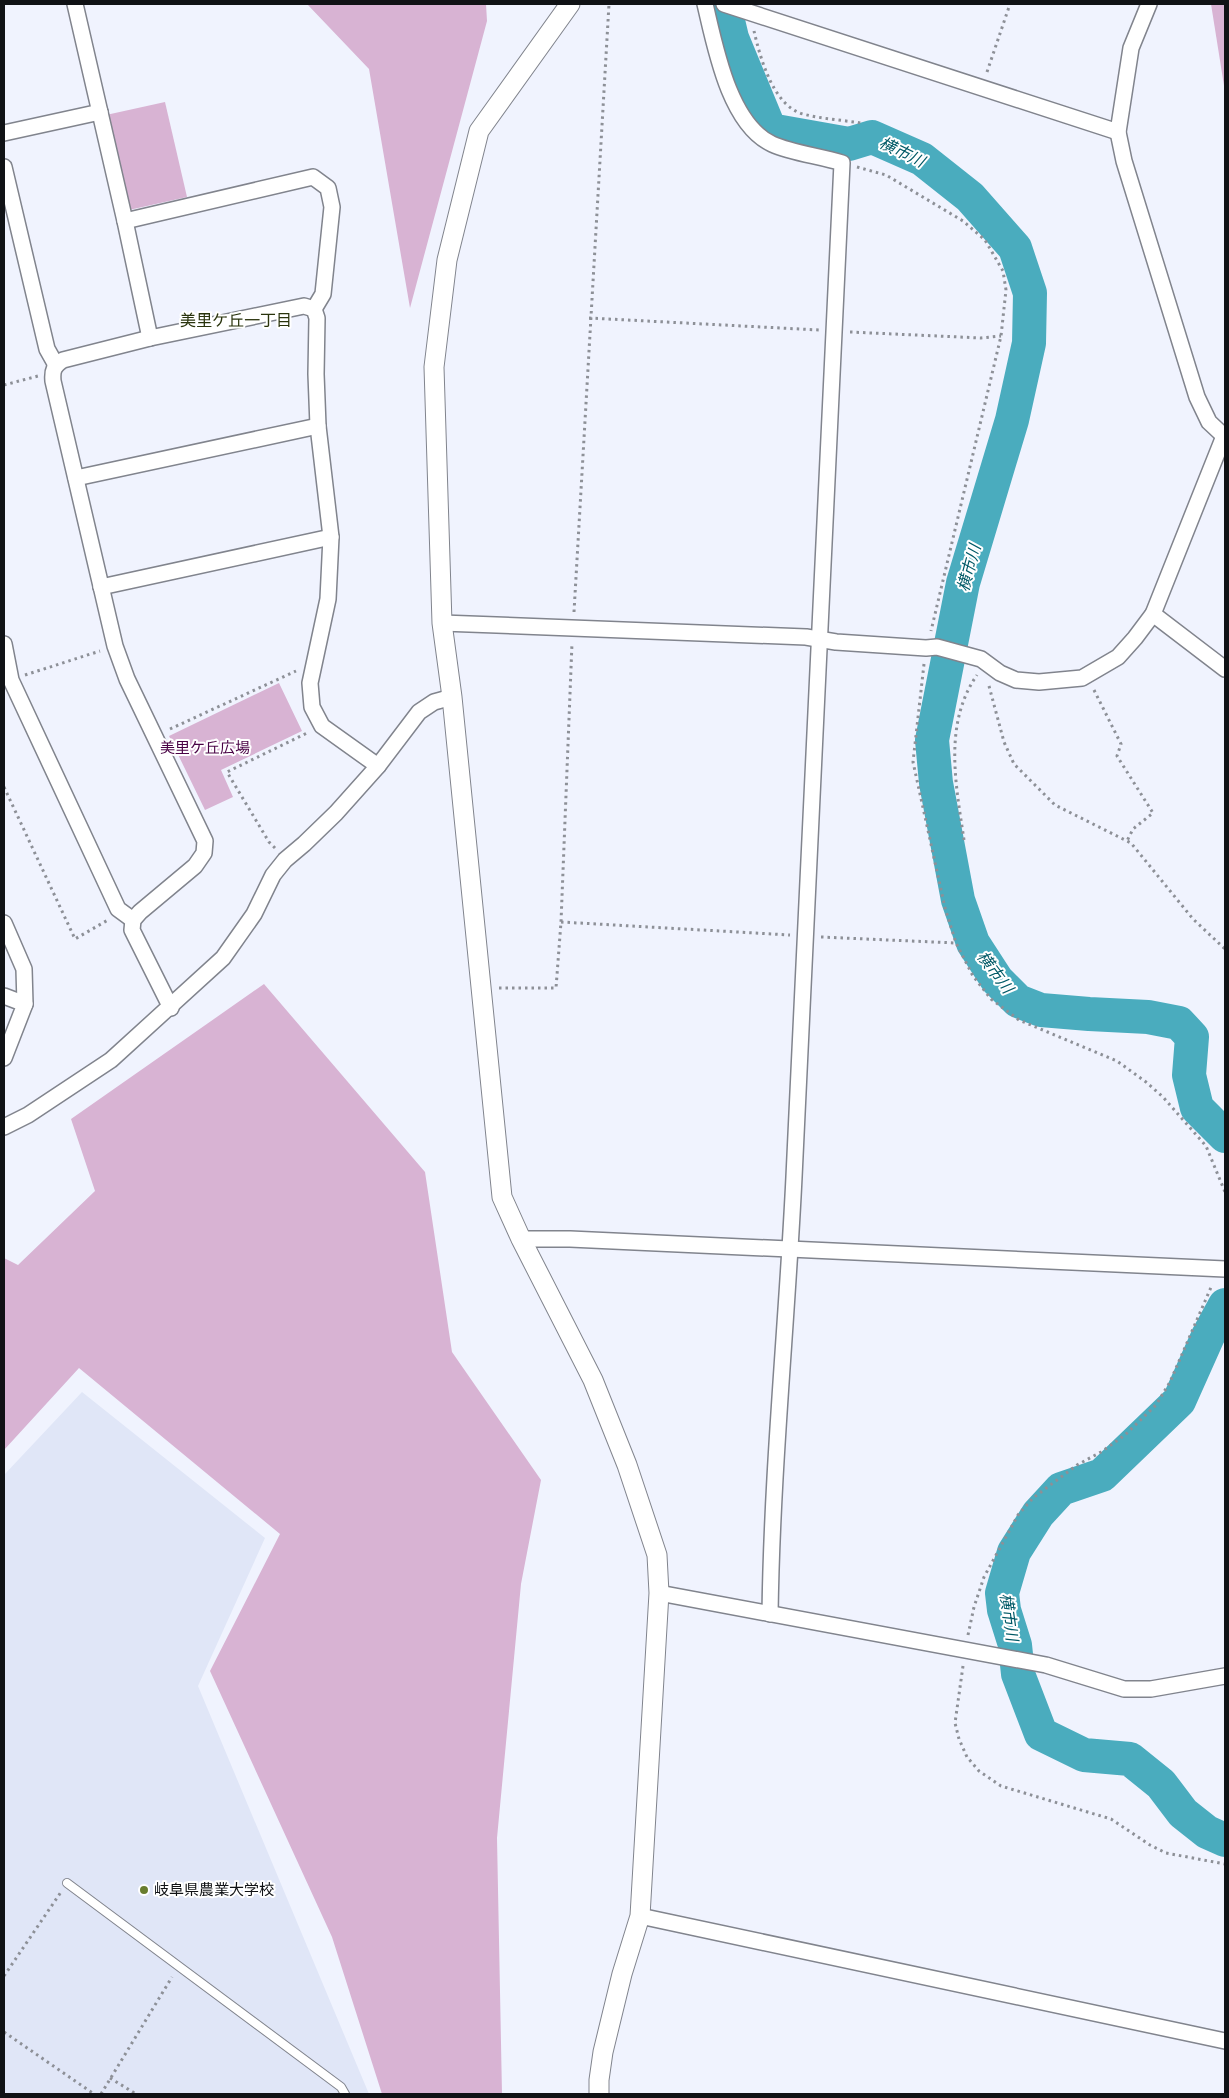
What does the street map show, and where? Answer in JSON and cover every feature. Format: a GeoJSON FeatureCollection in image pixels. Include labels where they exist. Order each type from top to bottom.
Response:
{"type":"FeatureCollection","features":[{"type":"Feature","properties":{"kind":"street"},"geometry":{"type":"LineString","coordinates":[[75,4],[126,220],[150,338]]}},
{"type":"Feature","properties":{"kind":"street"},"geometry":{"type":"LineString","coordinates":[[570,4],[479,130],[447,260],[434,367],[442,624],[452,697],[502,1197],[521,1239],[593,1380],[628,1464],[657,1555],[659,1594],[640,1916],[622,1974],[603,2052],[599,2094]]}},
{"type":"Feature","properties":{"kind":"street"},"geometry":{"type":"LineString","coordinates":[[705,4],[719,64],[742,118],[756,135],[773,144],[842,163],[791,1250],[771,1526],[770,1614]]}},
{"type":"Feature","properties":{"kind":"street"},"geometry":{"type":"LineString","coordinates":[[724,4],[1118,132]]}},
{"type":"Feature","properties":{"kind":"street"},"geometry":{"type":"LineString","coordinates":[[442,624],[821,639],[926,648],[937,647],[983,663],[1000,674],[1016,680],[1038,682],[1082,678],[1118,657],[1153,614],[1224,436],[1209,422],[1197,397],[1124,161],[1118,132],[1131,48],[1149,4]]}},
{"type":"Feature","properties":{"kind":"street"},"geometry":{"type":"LineString","coordinates":[[4,133],[100,112]]}},
{"type":"Feature","properties":{"kind":"street"},"geometry":{"type":"LineString","coordinates":[[4,167],[47,349],[54,368],[76,478],[115,646],[127,679],[156,735],[205,841],[204,854],[195,866],[133,920],[132,930],[171,1008]]}},
{"type":"Feature","properties":{"kind":"street"},"geometry":{"type":"LineString","coordinates":[[126,220],[313,177],[328,188],[332,207],[322,294],[314,310],[317,318],[316,374],[318,426],[331,537],[328,599],[310,683],[312,707],[322,726],[378,766]]}},
{"type":"Feature","properties":{"kind":"street"},"geometry":{"type":"LineString","coordinates":[[54,368],[63,360],[150,338],[304,306],[314,310]]}},
{"type":"Feature","properties":{"kind":"street"},"geometry":{"type":"LineString","coordinates":[[76,478],[318,426]]}},
{"type":"Feature","properties":{"kind":"street"},"geometry":{"type":"LineString","coordinates":[[101,587],[331,537]]}},
{"type":"Feature","properties":{"kind":"street"},"geometry":{"type":"LineString","coordinates":[[1153,614],[1225,669]]}},
{"type":"Feature","properties":{"kind":"street"},"geometry":{"type":"LineString","coordinates":[[4,644],[11,680],[118,910],[133,920]]}},
{"type":"Feature","properties":{"kind":"street"},"geometry":{"type":"LineString","coordinates":[[4,1127],[28,1115],[111,1060],[171,1008],[223,958],[254,914],[273,874],[336,812],[378,766],[420,712],[434,702],[452,697]]}},
{"type":"Feature","properties":{"kind":"street"},"geometry":{"type":"LineString","coordinates":[[4,923],[24,968],[25,1004],[4,1058]]}},
{"type":"Feature","properties":{"kind":"street"},"geometry":{"type":"LineString","coordinates":[[4,996],[25,1004]]}},
{"type":"Feature","properties":{"kind":"street"},"geometry":{"type":"LineString","coordinates":[[521,1239],[580,1240],[1221,1269]]}},
{"type":"Feature","properties":{"kind":"street"},"geometry":{"type":"LineString","coordinates":[[659,1594],[1046,1665],[1124,1689],[1151,1689],[1225,1676]]}},
{"type":"Feature","properties":{"kind":"street"},"geometry":{"type":"LineString","coordinates":[[640,1916],[1225,2041]]}},
{"type":"Feature","properties":{"kind":"lane"},"geometry":{"type":"LineString","coordinates":[[67,1883],[341,2087],[345,2094]]}},
{"type":"Feature","properties":{"kind":"path"},"geometry":{"type":"LineString","coordinates":[[481,988],[556,988],[561,922],[573,629],[590,318],[609,32],[609,4]]}},
{"type":"Feature","properties":{"kind":"path"},"geometry":{"type":"LineString","coordinates":[[982,88],[1010,4]]}},
{"type":"Feature","properties":{"kind":"path"},"geometry":{"type":"LineString","coordinates":[[748,12],[762,66],[774,88],[787,104],[802,114],[860,123]]}},
{"type":"Feature","properties":{"kind":"path"},"geometry":{"type":"LineString","coordinates":[[590,318],[941,337],[981,338],[1001,336]]}},
{"type":"Feature","properties":{"kind":"path"},"geometry":{"type":"LineString","coordinates":[[4,385],[54,368]]}},
{"type":"Feature","properties":{"kind":"path"},"geometry":{"type":"LineString","coordinates":[[11,680],[115,646]]}},
{"type":"Feature","properties":{"kind":"path"},"geometry":{"type":"LineString","coordinates":[[156,735],[314,662]]}},
{"type":"Feature","properties":{"kind":"path"},"geometry":{"type":"LineString","coordinates":[[964,840],[954,770],[955,740],[958,718],[964,701],[983,663]]}},
{"type":"Feature","properties":{"kind":"path"},"geometry":{"type":"LineString","coordinates":[[983,663],[1004,742],[1014,764],[1056,805],[1132,843],[1193,919],[1225,950]]}},
{"type":"Feature","properties":{"kind":"path"},"geometry":{"type":"LineString","coordinates":[[1086,675],[1121,744],[1117,756],[1153,813],[1133,829],[1127,841]]}},
{"type":"Feature","properties":{"kind":"path"},"geometry":{"type":"LineString","coordinates":[[286,860],[269,842],[227,772],[322,726]]}},
{"type":"Feature","properties":{"kind":"path"},"geometry":{"type":"LineString","coordinates":[[4,786],[75,939],[106,922],[118,910]]}},
{"type":"Feature","properties":{"kind":"path"},"geometry":{"type":"LineString","coordinates":[[561,922],[956,943]]}},
{"type":"Feature","properties":{"kind":"path"},"geometry":{"type":"LineString","coordinates":[[1221,1269],[1170,1382],[1156,1405],[1124,1435],[1101,1452],[1077,1465],[1033,1498],[1018,1515],[984,1577],[974,1607],[965,1650],[955,1723],[959,1739],[967,1757],[979,1771],[1001,1786],[1111,1819],[1150,1845],[1166,1853],[1225,1864]]}},
{"type":"Feature","properties":{"kind":"path"},"geometry":{"type":"LineString","coordinates":[[4,1976],[67,1883]]}},
{"type":"Feature","properties":{"kind":"path"},"geometry":{"type":"LineString","coordinates":[[101,2094],[178,1967]]}},
{"type":"Feature","properties":{"kind":"path"},"geometry":{"type":"LineString","coordinates":[[4,2032],[94,2094]]}},
{"type":"Feature","properties":{"kind":"path"},"geometry":{"type":"LineString","coordinates":[[110,2078],[136,2094]]}},
{"type":"Feature","properties":{"kind":"shaded area","name":"岐阜県農業大学校"},"geometry":{"type":"Polygon","coordinates":[[[82,1392],[265,1538],[198,1686],[369,2094],[4,2094],[4,1475],[82,1392]]]}},
{"type":"Feature","properties":{"kind":"green space"},"geometry":{"type":"Polygon","coordinates":[[[307,4],[486,4],[487,21],[410,308],[369,69],[307,4]]]}},
{"type":"Feature","properties":{"kind":"green space"},"geometry":{"type":"Polygon","coordinates":[[[1211,4],[1225,4],[1225,92],[1211,4]]]}},
{"type":"Feature","properties":{"kind":"green space"},"geometry":{"type":"Polygon","coordinates":[[[165,102],[187,197],[129,210],[106,115],[165,102]]]}},
{"type":"Feature","properties":{"kind":"green space","name":"美里ケ丘広場"},"geometry":{"type":"Polygon","coordinates":[[[279,683],[302,731],[221,770],[233,797],[205,810],[169,736],[279,683]]]}},
{"type":"Feature","properties":{"kind":"green space"},"geometry":{"type":"Polygon","coordinates":[[[264,984],[425,1172],[452,1352],[541,1480],[521,1584],[497,1838],[502,2094],[382,2094],[332,1937],[210,1671],[280,1534],[79,1368],[4,1450],[4,1258],[18,1265],[95,1191],[71,1119],[264,984]]]}},
{"type":"Feature","properties":{"kind":"waterway","name":"横市川"},"geometry":{"type":"LineString","coordinates":[[724,4],[732,38],[770,130],[849,144],[872,137],[922,159],[970,197],[1015,248],[1030,293],[1029,343],[1012,420],[963,583],[932,740],[936,783],[958,900],[973,943],[997,980],[1018,1001],[1041,1010],[1148,1017],[1179,1023],[1192,1037],[1189,1075],[1197,1108],[1225,1136]]}},
{"type":"Feature","properties":{"kind":"waterway","name":"横市川"},"geometry":{"type":"LineString","coordinates":[[1225,1305],[1208,1336],[1179,1401],[1102,1475],[1061,1489],[1038,1514],[1014,1552],[1002,1593],[1004,1610],[1015,1645],[1018,1674],[1041,1734],[1084,1755],[1130,1759],[1161,1784],[1183,1813],[1207,1832],[1225,1840]]}},
{"type":"Feature","properties":{"kind":"place","name":"岐阜県農業大学校"},"geometry":{"type":"Point","coordinates":[144,1890]}},
{"type":"Feature","properties":{"kind":"district","name":"美里ケ丘一丁目"},"geometry":{"type":"Point","coordinates":[236,320]}}]}
